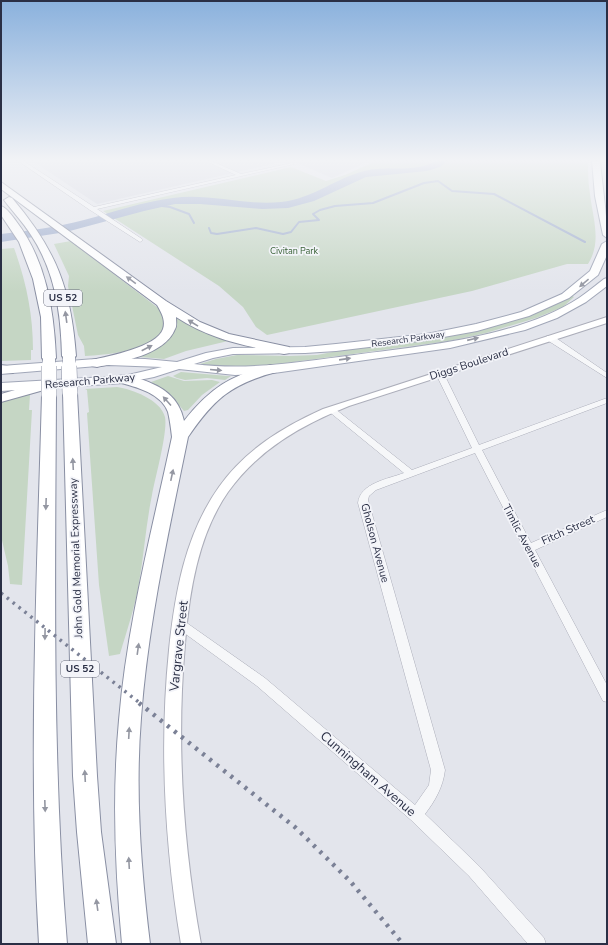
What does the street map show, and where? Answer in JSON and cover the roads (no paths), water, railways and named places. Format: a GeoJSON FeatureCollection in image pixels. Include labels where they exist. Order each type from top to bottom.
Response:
{"type":"FeatureCollection","features":[{"type":"Feature","properties":{"kind":"highway","name":"John Gold Memorial Expressway"},"geometry":{"type":"LineString","coordinates":[[12,204],[29,223],[42,244],[55,271],[62,295],[67,322],[84,776],[102,944]]}},
{"type":"Feature","properties":{"kind":"highway"},"geometry":{"type":"LineString","coordinates":[[27,204],[162,303],[196,325],[233,339],[284,350]]}},
{"type":"Feature","properties":{"kind":"highway","name":"US 52"},"geometry":{"type":"LineString","coordinates":[[1,209],[13,224],[26,245],[38,274],[45,298],[48,325],[49,358],[47,390],[44,779],[46,845],[53,944]]}},
{"type":"Feature","properties":{"kind":"highway"},"geometry":{"type":"LineString","coordinates":[[97,363],[138,352],[162,338],[169,330],[171,322],[170,314],[162,303]]}},
{"type":"Feature","properties":{"kind":"highway"},"geometry":{"type":"LineString","coordinates":[[136,944],[128,853],[127,788],[133,688],[146,603],[180,437],[198,410],[213,395],[237,380],[252,374],[271,370]]}},
{"type":"Feature","properties":{"kind":"highway"},"geometry":{"type":"LineString","coordinates":[[123,379],[146,386],[165,398],[173,407],[180,437]]}},
{"type":"Feature","properties":{"kind":"highway"},"geometry":{"type":"LineString","coordinates":[[1,398],[47,390]]}},
{"type":"Feature","properties":{"kind":"main road"},"geometry":{"type":"LineString","coordinates":[[601,204],[607,235]]}},
{"type":"Feature","properties":{"kind":"main road","name":"Research Parkway"},"geometry":{"type":"LineString","coordinates":[[1,387],[47,390],[150,375],[224,352],[313,349],[412,340],[456,332],[515,317],[547,305],[573,291],[595,272],[607,249]]}},
{"type":"Feature","properties":{"kind":"main road","name":"Research Parkway"},"geometry":{"type":"LineString","coordinates":[[3,370],[97,363],[144,362],[236,371],[271,370],[436,347],[494,335],[527,325],[561,312],[589,296],[607,281]]}},
{"type":"Feature","properties":{"kind":"street"},"geometry":{"type":"LineString","coordinates":[[85,204],[140,240]]}},
{"type":"Feature","properties":{"kind":"street"},"geometry":{"type":"LineString","coordinates":[[92,209],[113,204]]}},
{"type":"Feature","properties":{"kind":"street","name":"Diggs Boulevard"},"geometry":{"type":"LineString","coordinates":[[330,410],[607,320]]}},
{"type":"Feature","properties":{"kind":"street"},"geometry":{"type":"LineString","coordinates":[[550,338],[607,376]]}},
{"type":"Feature","properties":{"kind":"street","name":"Timlic Avenue"},"geometry":{"type":"LineString","coordinates":[[440,374],[477,449],[529,548],[604,683],[607,697]]}},
{"type":"Feature","properties":{"kind":"street","name":"Gholson Avenue"},"geometry":{"type":"LineString","coordinates":[[416,815],[435,788],[438,778],[438,770],[363,503],[363,497],[367,492],[411,474],[607,400]]}},
{"type":"Feature","properties":{"kind":"street"},"geometry":{"type":"LineString","coordinates":[[330,410],[411,474]]}},
{"type":"Feature","properties":{"kind":"street","name":"Vargrave Street"},"geometry":{"type":"LineString","coordinates":[[191,944],[174,817],[172,728],[180,624],[194,552],[208,516],[222,491],[241,468],[268,443],[296,425],[330,410]]}},
{"type":"Feature","properties":{"kind":"street","name":"Fitch Street"},"geometry":{"type":"LineString","coordinates":[[529,548],[607,513]]}},
{"type":"Feature","properties":{"kind":"street","name":"Cunningham Avenue"},"geometry":{"type":"LineString","coordinates":[[180,624],[260,682],[416,815],[474,871],[538,944]]}},
{"type":"Feature","properties":{"kind":"waterway"},"geometry":{"type":"LineString","coordinates":[[1,238],[66,228],[159,204]]}},
{"type":"Feature","properties":{"kind":"waterway"},"geometry":{"type":"LineString","coordinates":[[241,204],[262,206],[281,206],[291,204]]}},
{"type":"Feature","properties":{"kind":"waterway"},"geometry":{"type":"LineString","coordinates":[[209,228],[211,233],[217,234],[256,228],[283,234],[291,232],[299,222],[319,220],[313,214],[320,210],[335,206],[359,204]]}},
{"type":"Feature","properties":{"kind":"waterway"},"geometry":{"type":"LineString","coordinates":[[513,204],[585,242]]}},
{"type":"Feature","properties":{"kind":"waterway"},"geometry":{"type":"LineString","coordinates":[[154,205],[170,207],[189,214],[194,223]]}},
{"type":"Feature","properties":{"kind":"railway"},"geometry":{"type":"LineString","coordinates":[[1,593],[141,704]]}},
{"type":"Feature","properties":{"kind":"railway"},"geometry":{"type":"LineString","coordinates":[[139,703],[296,828],[350,881],[403,944]]}},
{"type":"Feature","properties":{"kind":"park label","name":"Civitan Park"},"geometry":{"type":"Point","coordinates":[294,251]}}]}
